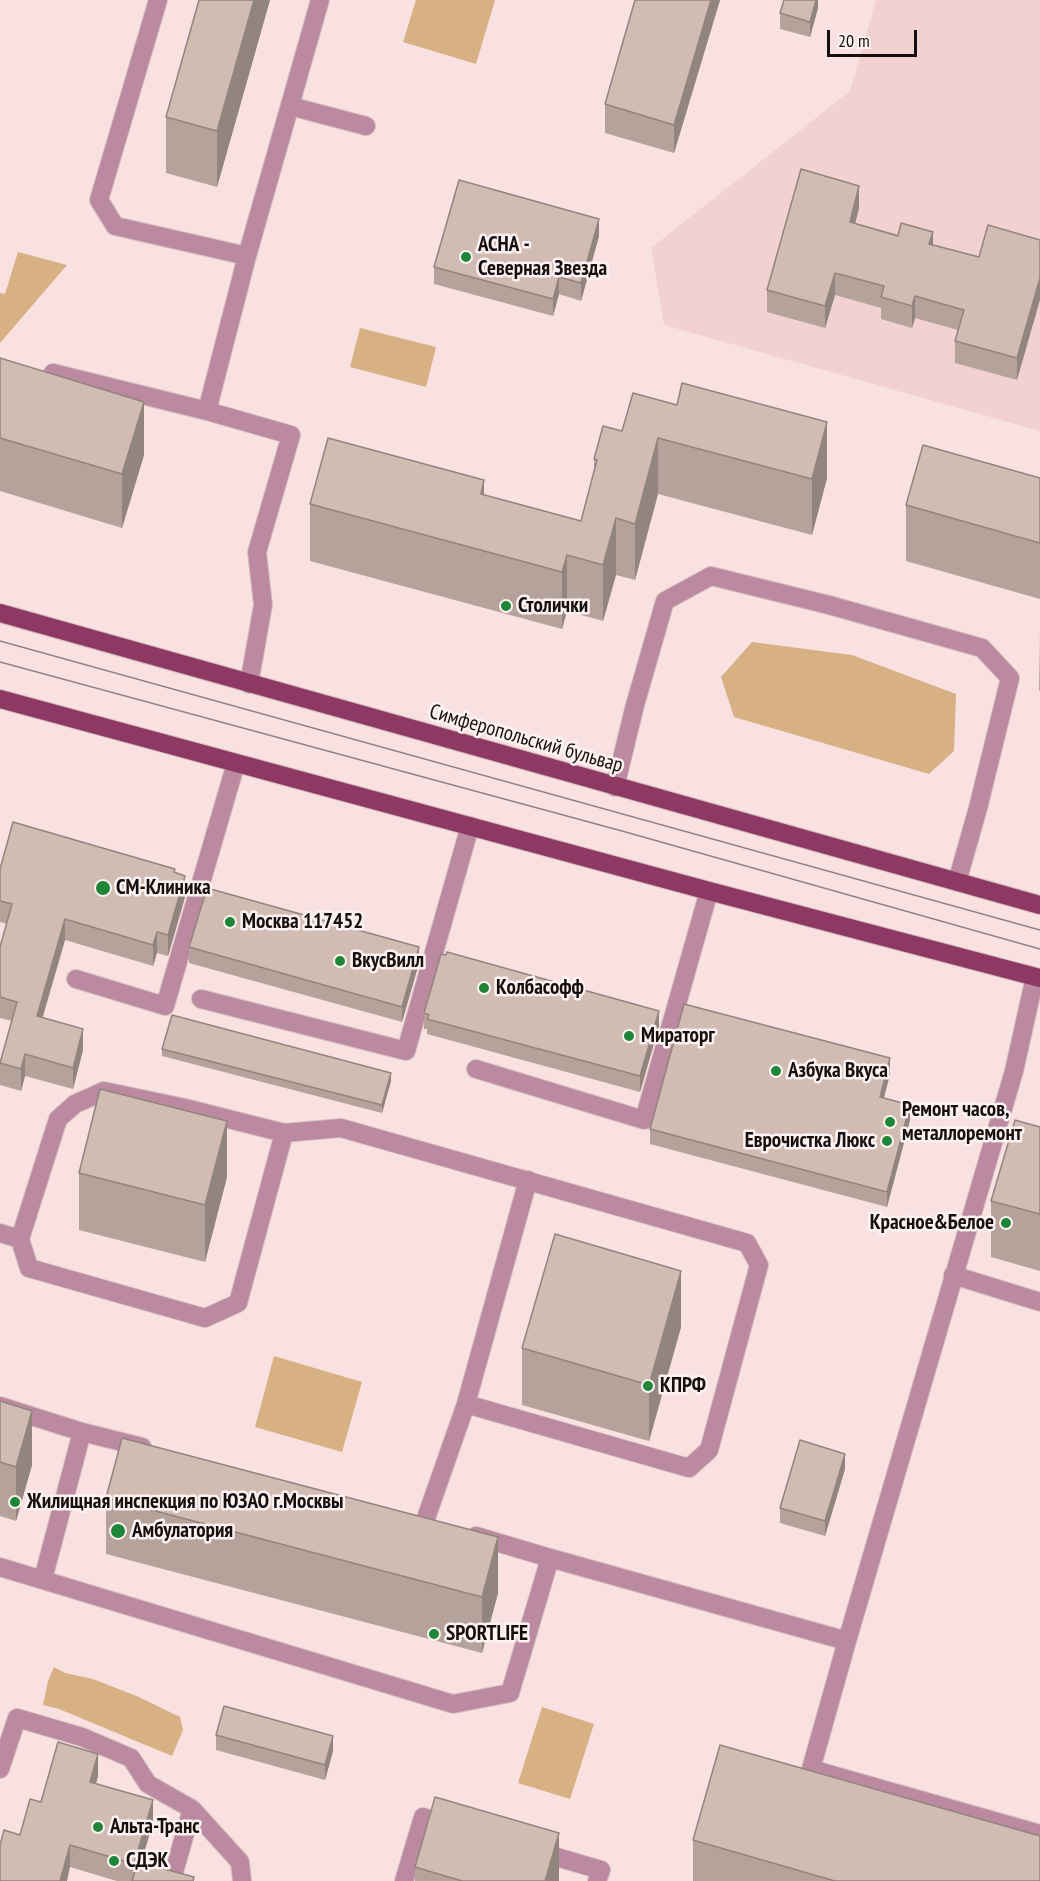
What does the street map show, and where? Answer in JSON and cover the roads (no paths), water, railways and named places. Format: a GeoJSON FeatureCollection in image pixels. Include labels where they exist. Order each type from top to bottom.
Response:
{"type":"FeatureCollection","features":[{"type":"Feature","properties":{"kind":"main road","name":"Симферопольский бульвар"},"geometry":{"type":"LineString","coordinates":[[0,613],[1040,905]]}},
{"type":"Feature","properties":{"kind":"main road"},"geometry":{"type":"LineString","coordinates":[[0,699],[1038,978]]}},
{"type":"Feature","properties":{"kind":"lane"},"geometry":{"type":"LineString","coordinates":[[158,0],[99,200],[115,226],[248,256]]}},
{"type":"Feature","properties":{"kind":"lane"},"geometry":{"type":"LineString","coordinates":[[207,411],[320,0]]}},
{"type":"Feature","properties":{"kind":"lane"},"geometry":{"type":"LineString","coordinates":[[290,106],[366,126]]}},
{"type":"Feature","properties":{"kind":"lane"},"geometry":{"type":"LineString","coordinates":[[53,373],[207,411],[291,435],[257,552],[263,605],[249,684]]}},
{"type":"Feature","properties":{"kind":"lane"},"geometry":{"type":"LineString","coordinates":[[615,787],[635,705],[665,602],[711,576],[829,605],[982,648],[1010,678],[957,882]]}},
{"type":"Feature","properties":{"kind":"lane"},"geometry":{"type":"LineString","coordinates":[[76,979],[165,1006],[236,763]]}},
{"type":"Feature","properties":{"kind":"lane"},"geometry":{"type":"LineString","coordinates":[[201,999],[406,1051],[470,825]]}},
{"type":"Feature","properties":{"kind":"lane"},"geometry":{"type":"LineString","coordinates":[[476,1070],[644,1120],[710,891]]}},
{"type":"Feature","properties":{"kind":"lane"},"geometry":{"type":"LineString","coordinates":[[1038,978],[1014,1071],[811,1769],[1040,1834]]}},
{"type":"Feature","properties":{"kind":"lane"},"geometry":{"type":"LineString","coordinates":[[284,1133],[237,1303],[205,1318],[29,1268],[20,1239],[58,1119],[75,1104],[104,1091],[185,1108],[284,1133],[341,1128],[747,1243],[759,1265],[709,1450],[689,1468],[466,1404]]}},
{"type":"Feature","properties":{"kind":"lane"},"geometry":{"type":"LineString","coordinates":[[996,1129],[1018,1135]]}},
{"type":"Feature","properties":{"kind":"lane"},"geometry":{"type":"LineString","coordinates":[[425,1521],[466,1404],[528,1180]]}},
{"type":"Feature","properties":{"kind":"lane"},"geometry":{"type":"LineString","coordinates":[[0,1233],[20,1239]]}},
{"type":"Feature","properties":{"kind":"lane"},"geometry":{"type":"LineString","coordinates":[[953,1275],[1040,1302]]}},
{"type":"Feature","properties":{"kind":"lane"},"geometry":{"type":"LineString","coordinates":[[0,1406],[82,1432],[158,1452]]}},
{"type":"Feature","properties":{"kind":"lane"},"geometry":{"type":"LineString","coordinates":[[43,1580],[82,1432]]}},
{"type":"Feature","properties":{"kind":"lane"},"geometry":{"type":"LineString","coordinates":[[404,1516],[444,1527]]}},
{"type":"Feature","properties":{"kind":"lane"},"geometry":{"type":"LineString","coordinates":[[462,1532],[847,1641]]}},
{"type":"Feature","properties":{"kind":"lane"},"geometry":{"type":"LineString","coordinates":[[0,1568],[453,1704],[510,1693],[550,1558]]}},
{"type":"Feature","properties":{"kind":"lane"},"geometry":{"type":"LineString","coordinates":[[0,1769],[17,1718],[82,1737],[131,1758],[148,1784],[192,1809],[240,1862],[242,1881]]}},
{"type":"Feature","properties":{"kind":"lane"},"geometry":{"type":"LineString","coordinates":[[174,1872],[192,1809]]}},
{"type":"Feature","properties":{"kind":"lane"},"geometry":{"type":"LineString","coordinates":[[404,1881],[423,1817],[467,1830]]}},
{"type":"Feature","properties":{"kind":"lane"},"geometry":{"type":"LineString","coordinates":[[523,1847],[601,1870],[597,1881]]}},
{"type":"Feature","properties":{"kind":"tram line"},"geometry":{"type":"LineString","coordinates":[[0,641],[1040,930]]}},
{"type":"Feature","properties":{"kind":"tram line"},"geometry":{"type":"LineString","coordinates":[[0,662],[622,831],[1040,949]]}},
{"type":"Feature","properties":{"kind":"place","name":"АСНА - Северная Звезда"},"geometry":{"type":"Point","coordinates":[466,257]}},
{"type":"Feature","properties":{"kind":"place","name":"Столички"},"geometry":{"type":"Point","coordinates":[506,606]}},
{"type":"Feature","properties":{"kind":"place","name":"СМ-Клиника"},"geometry":{"type":"Point","coordinates":[103,888]}},
{"type":"Feature","properties":{"kind":"place","name":"Москва 117452"},"geometry":{"type":"Point","coordinates":[230,922]}},
{"type":"Feature","properties":{"kind":"place","name":"ВкусВилл"},"geometry":{"type":"Point","coordinates":[340,961]}},
{"type":"Feature","properties":{"kind":"place","name":"Колбасофф"},"geometry":{"type":"Point","coordinates":[484,988]}},
{"type":"Feature","properties":{"kind":"place","name":"Мираторг"},"geometry":{"type":"Point","coordinates":[629,1036]}},
{"type":"Feature","properties":{"kind":"place","name":"Азбука Вкуса"},"geometry":{"type":"Point","coordinates":[776,1071]}},
{"type":"Feature","properties":{"kind":"place","name":"Ремонт часов, металлоремонт"},"geometry":{"type":"Point","coordinates":[890,1122]}},
{"type":"Feature","properties":{"kind":"place","name":"Еврочистка Люкс"},"geometry":{"type":"Point","coordinates":[887,1141]}},
{"type":"Feature","properties":{"kind":"place","name":"Красное&Белое"},"geometry":{"type":"Point","coordinates":[1006,1223]}},
{"type":"Feature","properties":{"kind":"place","name":"КПРФ"},"geometry":{"type":"Point","coordinates":[648,1386]}},
{"type":"Feature","properties":{"kind":"place","name":"Жилищная инспекция по ЮЗАО г.Москвы"},"geometry":{"type":"Point","coordinates":[15,1502]}},
{"type":"Feature","properties":{"kind":"place","name":"Амбулатория"},"geometry":{"type":"Point","coordinates":[118,1531]}},
{"type":"Feature","properties":{"kind":"place","name":"SPORTLIFE"},"geometry":{"type":"Point","coordinates":[434,1634]}},
{"type":"Feature","properties":{"kind":"place","name":"Альта-Транс"},"geometry":{"type":"Point","coordinates":[98,1827]}},
{"type":"Feature","properties":{"kind":"place","name":"СДЭК"},"geometry":{"type":"Point","coordinates":[114,1861]}}]}
